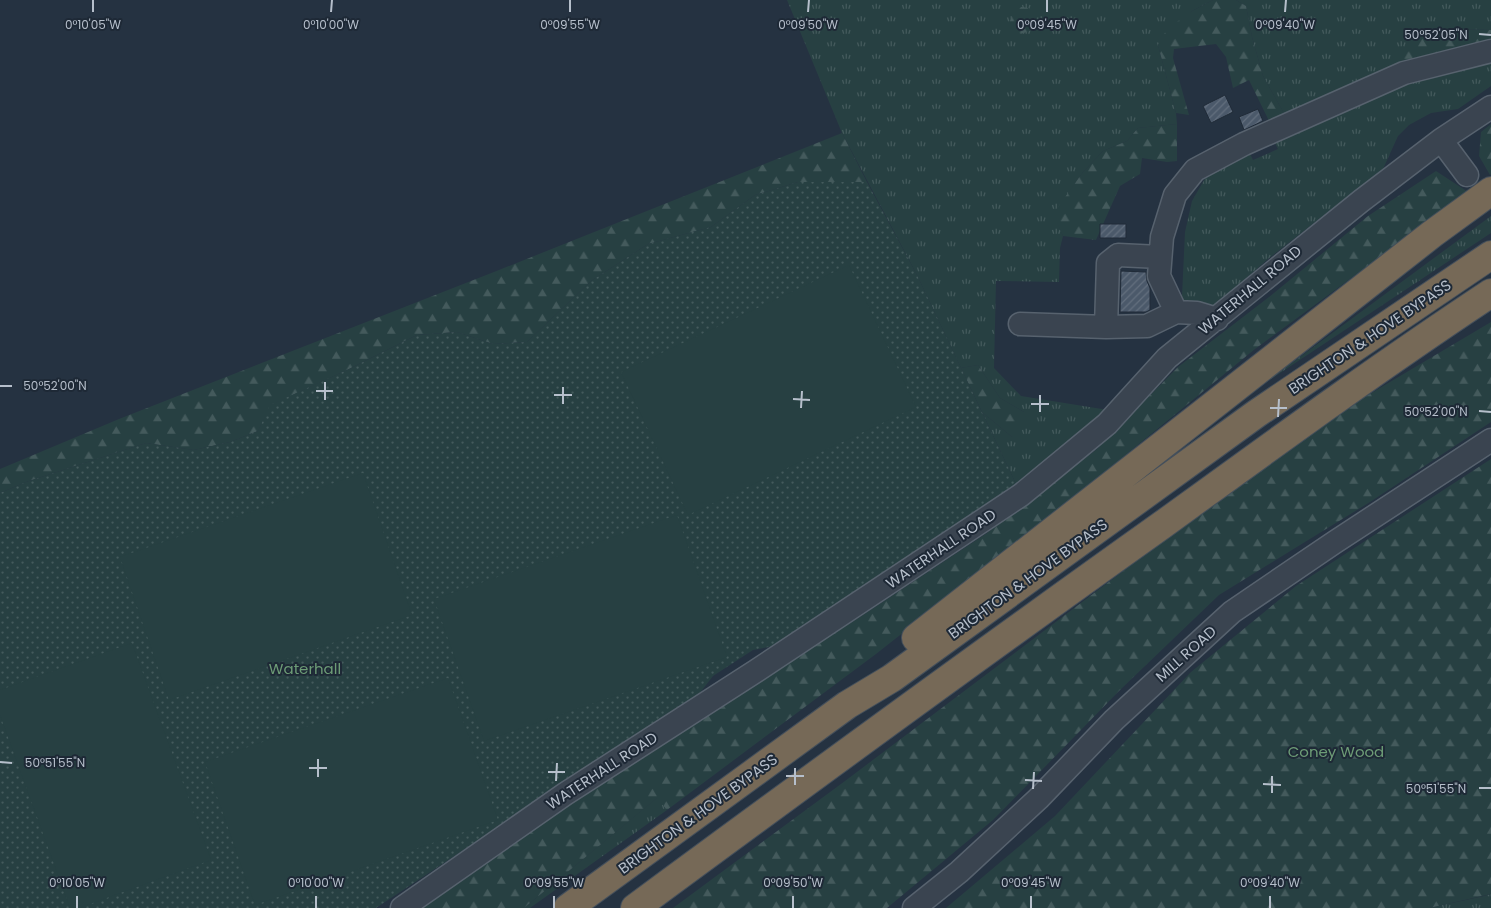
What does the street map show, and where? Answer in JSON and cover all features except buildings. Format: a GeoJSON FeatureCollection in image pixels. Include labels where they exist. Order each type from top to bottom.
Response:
{"type":"FeatureCollection","features":[{"type":"Feature","properties":{"kind":"highway"},"geometry":{"type":"LineString","coordinates":[[847,705],[886,662],[1432,234],[1491,191]]}},
{"type":"Feature","properties":{"kind":"highway","name":"BRIGHTON & HOVE BYPASS"},"geometry":{"type":"LineString","coordinates":[[568,908],[847,705],[892,678],[1256,414],[1491,255]]}},
{"type":"Feature","properties":{"kind":"highway","name":"BRIGHTON & HOVE BYPASS"},"geometry":{"type":"LineString","coordinates":[[635,908],[924,695],[1422,338],[1491,293]]}},
{"type":"Feature","properties":{"kind":"street"},"geometry":{"type":"LineString","coordinates":[[1176,312],[1159,276],[1162,237],[1171,203],[1180,187],[1195,170],[1244,144],[1404,73],[1491,51]]}},
{"type":"Feature","properties":{"kind":"street","name":"WATERHALL ROAD"},"geometry":{"type":"LineString","coordinates":[[402,908],[564,794],[756,671],[1021,495],[1107,424],[1167,358],[1217,319],[1305,245],[1441,140],[1491,107]]}},
{"type":"Feature","properties":{"kind":"street"},"geometry":{"type":"LineString","coordinates":[[1441,140],[1467,175]]}},
{"type":"Feature","properties":{"kind":"street"},"geometry":{"type":"LineString","coordinates":[[1106,327],[1108,263],[1118,255],[1160,257]]}},
{"type":"Feature","properties":{"kind":"street"},"geometry":{"type":"LineString","coordinates":[[1020,324],[1106,327],[1147,326],[1176,312],[1197,313],[1217,319]]}},
{"type":"Feature","properties":{"kind":"street","name":"MILL ROAD"},"geometry":{"type":"LineString","coordinates":[[914,908],[959,872],[1039,798],[1114,720],[1232,612],[1491,440]]}},
{"type":"Feature","properties":{"kind":"green space"},"geometry":{"type":"Polygon","coordinates":[[[787,0],[1213,0],[1192,11],[1158,45],[1176,113],[1177,124],[1138,128],[1127,141],[1103,151],[1083,172],[1054,214],[1063,236],[1060,248],[1059,282],[996,281],[994,368],[1021,396],[1108,410],[1016,484],[982,412],[1012,437],[1024,412],[1000,398],[978,365],[961,368],[917,275],[842,133],[787,0]]]}},
{"type":"Feature","properties":{"kind":"green space"},"geometry":{"type":"Polygon","coordinates":[[[1213,0],[1236,0],[1246,6],[1263,76],[1285,115],[1270,123],[1249,80],[1233,88],[1226,57],[1216,44],[1174,49],[1173,58],[1189,115],[1176,113],[1158,45],[1167,29],[1192,11],[1213,0]]]}},
{"type":"Feature","properties":{"kind":"green space"},"geometry":{"type":"Polygon","coordinates":[[[1236,0],[1491,0],[1491,30],[1464,29],[1380,75],[1285,115],[1263,76],[1246,6],[1236,0]]]}},
{"type":"Feature","properties":{"kind":"green space"},"geometry":{"type":"Polygon","coordinates":[[[1021,7],[1029,8],[1037,22],[1032,30],[1021,34],[1010,28],[1010,22],[1012,16],[1021,7]]]}},
{"type":"Feature","properties":{"kind":"green space"},"geometry":{"type":"Polygon","coordinates":[[[1464,29],[1491,30],[1491,46],[1380,75],[1388,63],[1404,47],[1437,33],[1464,29]]]}},
{"type":"Feature","properties":{"kind":"green space"},"geometry":{"type":"Polygon","coordinates":[[[1491,59],[1491,86],[1458,109],[1431,113],[1409,125],[1398,136],[1383,169],[1268,259],[1216,305],[1208,307],[1185,303],[1182,296],[1185,232],[1192,201],[1207,175],[1249,152],[1253,160],[1278,149],[1273,139],[1401,82],[1491,59]]]}},
{"type":"Feature","properties":{"kind":"green space"},"geometry":{"type":"Polygon","coordinates":[[[1177,124],[1177,161],[1167,162],[1142,158],[1140,174],[1120,186],[1096,240],[1063,236],[1053,214],[1083,172],[1103,151],[1127,141],[1138,128],[1177,124]]]}},
{"type":"Feature","properties":{"kind":"green space"},"geometry":{"type":"Polygon","coordinates":[[[1491,124],[1490,175],[1479,156],[1481,132],[1491,124]]]}},
{"type":"Feature","properties":{"kind":"green space"},"geometry":{"type":"Polygon","coordinates":[[[842,133],[867,182],[798,182],[755,195],[711,227],[648,244],[591,281],[527,342],[493,344],[457,332],[417,335],[271,405],[258,431],[230,442],[194,450],[146,443],[26,482],[0,493],[0,469],[119,419],[842,133]]]}},
{"type":"Feature","properties":{"kind":"green space"},"geometry":{"type":"Polygon","coordinates":[[[1436,171],[1468,192],[1255,349],[1051,516],[876,654],[667,810],[657,798],[524,908],[417,908],[650,749],[860,617],[987,533],[1097,449],[1178,367],[1269,297],[1368,216],[1436,171]]]}},
{"type":"Feature","properties":{"kind":"green space","name":"Waterhall"},"geometry":{"type":"Polygon","coordinates":[[[798,182],[867,182],[917,275],[1016,484],[774,646],[753,650],[713,676],[699,694],[376,908],[0,908],[0,493],[26,482],[146,443],[194,450],[230,442],[258,431],[270,405],[417,335],[457,332],[493,344],[527,342],[591,281],[648,244],[711,227],[755,195],[798,182]]]}},
{"type":"Feature","properties":{"kind":"green space"},"geometry":{"type":"Polygon","coordinates":[[[1491,216],[1491,233],[1259,387],[1491,216]]]}},
{"type":"Feature","properties":{"kind":"green space"},"geometry":{"type":"Polygon","coordinates":[[[849,265],[916,407],[688,515],[621,372],[849,265]]]}},
{"type":"Feature","properties":{"kind":"green space"},"geometry":{"type":"Polygon","coordinates":[[[1491,322],[1491,422],[1370,502],[1219,595],[1120,690],[993,820],[887,908],[673,908],[1155,547],[1358,401],[1491,322]]]}},
{"type":"Feature","properties":{"kind":"green space"},"geometry":{"type":"Polygon","coordinates":[[[978,365],[1000,398],[1024,412],[1023,426],[1012,437],[982,412],[961,368],[978,365]]]}},
{"type":"Feature","properties":{"kind":"green space","name":"Coney Wood"},"geometry":{"type":"Polygon","coordinates":[[[1491,459],[1491,894],[1429,908],[946,908],[1055,816],[1191,672],[1296,586],[1491,459]]]}},
{"type":"Feature","properties":{"kind":"green space"},"geometry":{"type":"Polygon","coordinates":[[[363,473],[412,615],[169,700],[120,557],[363,473]]]}},
{"type":"Feature","properties":{"kind":"green space"},"geometry":{"type":"Polygon","coordinates":[[[677,515],[727,657],[484,741],[434,599],[677,515]]]}},
{"type":"Feature","properties":{"kind":"green space"},"geometry":{"type":"Polygon","coordinates":[[[132,643],[211,860],[79,908],[70,908],[0,715],[0,690],[132,643]]]}},
{"type":"Feature","properties":{"kind":"green space"},"geometry":{"type":"Polygon","coordinates":[[[448,678],[498,820],[255,905],[205,762],[448,678]]]}},
{"type":"Feature","properties":{"kind":"green space"},"geometry":{"type":"Polygon","coordinates":[[[658,797],[667,810],[530,908],[524,908],[658,797]]]}},
{"type":"Feature","properties":{"kind":"green space"},"geometry":{"type":"Polygon","coordinates":[[[1491,894],[1491,908],[1429,908],[1484,896],[1491,894]]]}}]}
